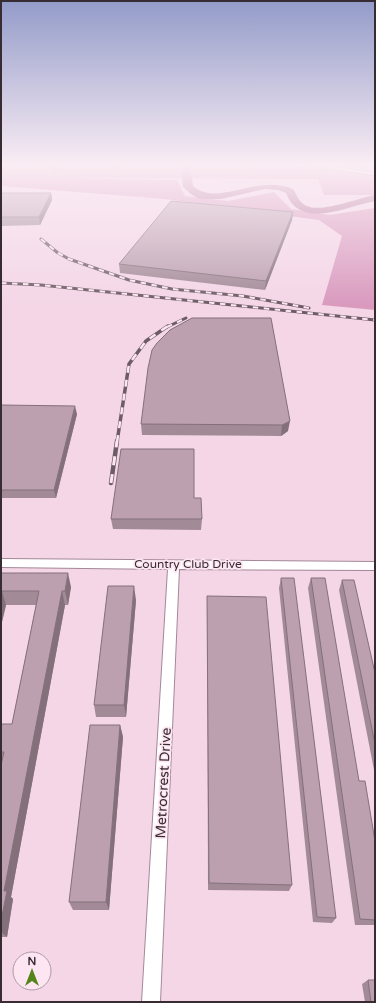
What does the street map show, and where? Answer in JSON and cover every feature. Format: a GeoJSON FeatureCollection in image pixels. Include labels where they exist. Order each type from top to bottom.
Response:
{"type":"FeatureCollection","features":[{"type":"Feature","properties":{"kind":"street","name":"Country Club Drive"},"geometry":{"type":"LineString","coordinates":[[1,563],[375,566]]}},
{"type":"Feature","properties":{"kind":"street","name":"Metrocrest Drive"},"geometry":{"type":"LineString","coordinates":[[151,1002],[174,564]]}},
{"type":"Feature","properties":{"kind":"shaded area"},"geometry":{"type":"Polygon","coordinates":[[[252,211],[303,211],[330,215],[357,211],[375,211],[375,310],[322,305],[342,236],[319,220],[252,211]]]}},
{"type":"Feature","properties":{"kind":"building"},"geometry":{"type":"Polygon","coordinates":[[[1,211],[42,211],[39,217],[1,217],[1,211]]]}},
{"type":"Feature","properties":{"kind":"building"},"geometry":{"type":"Polygon","coordinates":[[[163,211],[293,212],[266,281],[119,264],[163,211]]]}},
{"type":"Feature","properties":{"kind":"building"},"geometry":{"type":"Polygon","coordinates":[[[192,318],[271,318],[290,421],[282,425],[141,424],[148,368],[152,350],[170,330],[192,318]]]}},
{"type":"Feature","properties":{"kind":"building"},"geometry":{"type":"Polygon","coordinates":[[[1,405],[75,406],[54,490],[1,490],[1,405]]]}},
{"type":"Feature","properties":{"kind":"building"},"geometry":{"type":"Polygon","coordinates":[[[121,449],[194,449],[194,498],[201,498],[202,519],[111,519],[121,449]]]}},
{"type":"Feature","properties":{"kind":"building"},"geometry":{"type":"Polygon","coordinates":[[[1,573],[68,573],[65,591],[62,591],[4,891],[7,891],[1,921],[1,765],[4,752],[1,752],[1,724],[12,724],[39,591],[2,591],[1,593],[1,573]]]}},
{"type":"Feature","properties":{"kind":"building"},"geometry":{"type":"Polygon","coordinates":[[[281,578],[294,578],[336,918],[317,917],[281,578]]]}},
{"type":"Feature","properties":{"kind":"building"},"geometry":{"type":"Polygon","coordinates":[[[311,578],[325,578],[359,781],[365,781],[375,841],[375,920],[360,919],[311,578]]]}},
{"type":"Feature","properties":{"kind":"building"},"geometry":{"type":"Polygon","coordinates":[[[342,580],[354,580],[375,673],[375,744],[342,580]]]}},
{"type":"Feature","properties":{"kind":"building"},"geometry":{"type":"Polygon","coordinates":[[[108,586],[134,586],[124,705],[94,705],[108,586]]]}},
{"type":"Feature","properties":{"kind":"building"},"geometry":{"type":"Polygon","coordinates":[[[207,596],[266,597],[292,885],[209,883],[207,596]]]}},
{"type":"Feature","properties":{"kind":"building"},"geometry":{"type":"Polygon","coordinates":[[[90,725],[120,725],[106,902],[69,902],[90,725]]]}},
{"type":"Feature","properties":{"kind":"building"},"geometry":{"type":"Polygon","coordinates":[[[368,980],[375,980],[375,1002],[371,1002],[368,980]]]}},
{"type":"Feature","properties":{"kind":"railway"},"geometry":{"type":"LineString","coordinates":[[41,239],[58,253],[69,259],[129,280],[172,289],[243,296],[309,308]]}},
{"type":"Feature","properties":{"kind":"railway"},"geometry":{"type":"LineString","coordinates":[[1,283],[41,285],[375,320]]}},
{"type":"Feature","properties":{"kind":"railway"},"geometry":{"type":"LineString","coordinates":[[167,327],[186,318]]}},
{"type":"Feature","properties":{"kind":"railway"},"geometry":{"type":"LineString","coordinates":[[117,442],[129,364],[146,341],[168,326]]}},
{"type":"Feature","properties":{"kind":"railway"},"geometry":{"type":"LineString","coordinates":[[111,483],[117,441]]}}]}
